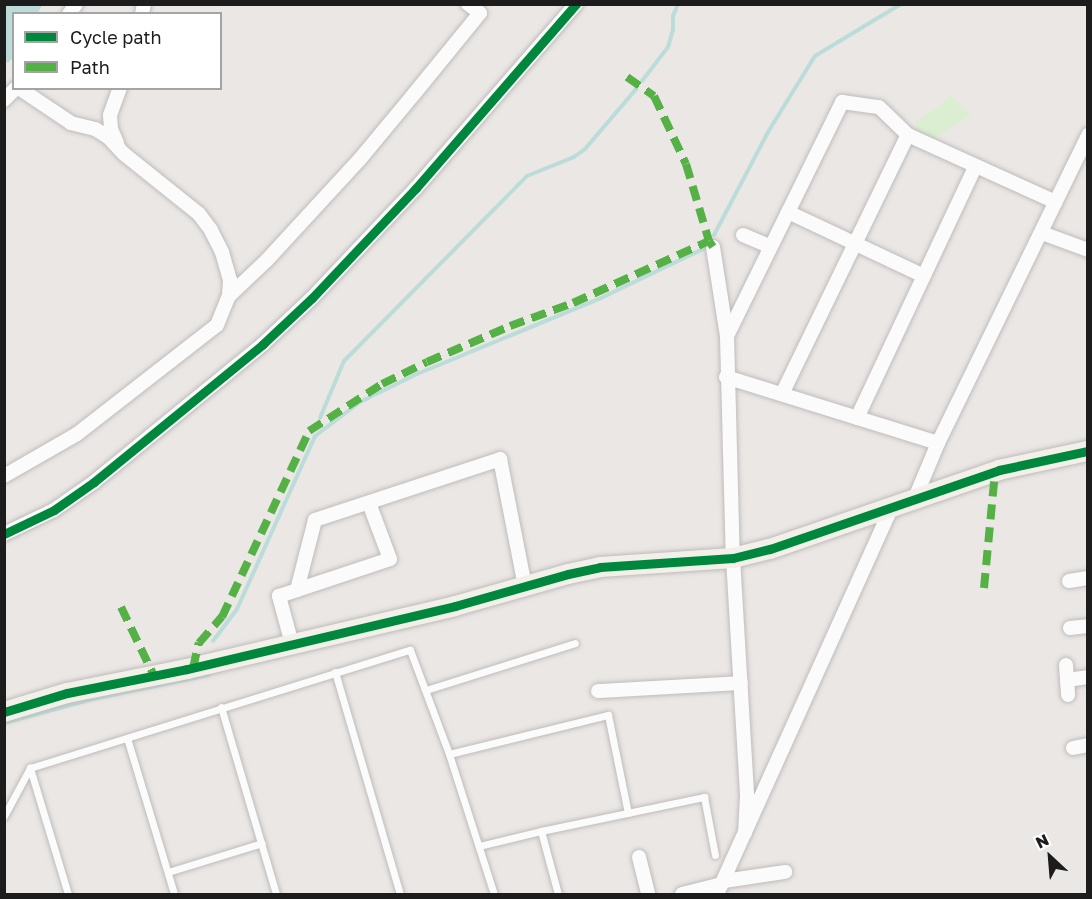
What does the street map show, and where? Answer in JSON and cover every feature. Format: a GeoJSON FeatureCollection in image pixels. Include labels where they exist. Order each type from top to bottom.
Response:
{"type":"FeatureCollection","features":[{"type":"Feature","properties":{"kind":"street"},"geometry":{"type":"LineString","coordinates":[[229,296],[267,260],[360,159],[414,94],[480,13],[468,4]]}},
{"type":"Feature","properties":{"kind":"street"},"geometry":{"type":"LineString","coordinates":[[4,534],[54,510],[94,482],[263,344],[312,298],[409,196],[576,4]]}},
{"type":"Feature","properties":{"kind":"street"},"geometry":{"type":"LineString","coordinates":[[4,476],[77,434],[218,325],[229,296],[230,280],[222,252],[211,230],[199,214],[108,137],[95,129],[71,123],[20,90]]}},
{"type":"Feature","properties":{"kind":"street"},"geometry":{"type":"LineString","coordinates":[[119,90],[110,116],[111,129],[120,149]]}},
{"type":"Feature","properties":{"kind":"street"},"geometry":{"type":"LineString","coordinates":[[727,336],[842,102],[879,107],[908,135],[1056,202]]}},
{"type":"Feature","properties":{"kind":"street"},"geometry":{"type":"LineString","coordinates":[[782,394],[908,135]]}},
{"type":"Feature","properties":{"kind":"street"},"geometry":{"type":"LineString","coordinates":[[915,498],[938,443],[1088,135]]}},
{"type":"Feature","properties":{"kind":"street"},"geometry":{"type":"LineString","coordinates":[[857,418],[975,167]]}},
{"type":"Feature","properties":{"kind":"street"},"geometry":{"type":"LineString","coordinates":[[788,212],[924,276]]}},
{"type":"Feature","properties":{"kind":"street"},"geometry":{"type":"LineString","coordinates":[[1042,232],[1088,250]]}},
{"type":"Feature","properties":{"kind":"street"},"geometry":{"type":"LineString","coordinates":[[743,235],[771,247]]}},
{"type":"Feature","properties":{"kind":"street"},"geometry":{"type":"LineString","coordinates":[[714,247],[727,336],[726,377],[733,558],[747,796],[745,833]]}},
{"type":"Feature","properties":{"kind":"street"},"geometry":{"type":"LineString","coordinates":[[726,377],[938,443]]}},
{"type":"Feature","properties":{"kind":"street"},"geometry":{"type":"LineString","coordinates":[[4,711],[67,693],[455,606],[600,567],[733,558],[770,549],[1007,468],[1088,451]]}},
{"type":"Feature","properties":{"kind":"street"},"geometry":{"type":"LineString","coordinates":[[297,590],[315,520],[500,459],[525,586]]}},
{"type":"Feature","properties":{"kind":"street"},"geometry":{"type":"LineString","coordinates":[[292,644],[279,596],[390,559],[369,503]]}},
{"type":"Feature","properties":{"kind":"street"},"geometry":{"type":"LineString","coordinates":[[721,886],[892,506]]}},
{"type":"Feature","properties":{"kind":"street"},"geometry":{"type":"LineString","coordinates":[[1069,581],[1088,578]]}},
{"type":"Feature","properties":{"kind":"street"},"geometry":{"type":"LineString","coordinates":[[1070,628],[1088,626]]}},
{"type":"Feature","properties":{"kind":"street"},"geometry":{"type":"LineString","coordinates":[[1066,665],[1068,695]]}},
{"type":"Feature","properties":{"kind":"street"},"geometry":{"type":"LineString","coordinates":[[1067,680],[1088,677]]}},
{"type":"Feature","properties":{"kind":"street"},"geometry":{"type":"LineString","coordinates":[[598,692],[741,683]]}},
{"type":"Feature","properties":{"kind":"street"},"geometry":{"type":"LineString","coordinates":[[1073,748],[1088,745]]}},
{"type":"Feature","properties":{"kind":"street"},"geometry":{"type":"LineString","coordinates":[[639,857],[648,894]]}},
{"type":"Feature","properties":{"kind":"street"},"geometry":{"type":"LineString","coordinates":[[682,894],[785,873]]}},
{"type":"Feature","properties":{"kind":"lane"},"geometry":{"type":"LineString","coordinates":[[426,690],[575,643]]}},
{"type":"Feature","properties":{"kind":"lane"},"geometry":{"type":"LineString","coordinates":[[4,816],[30,768],[411,650],[449,754],[494,894]]}},
{"type":"Feature","properties":{"kind":"lane"},"geometry":{"type":"LineString","coordinates":[[335,672],[400,894]]}},
{"type":"Feature","properties":{"kind":"lane"},"geometry":{"type":"LineString","coordinates":[[221,708],[276,894]]}},
{"type":"Feature","properties":{"kind":"lane"},"geometry":{"type":"LineString","coordinates":[[449,754],[608,715],[628,813]]}},
{"type":"Feature","properties":{"kind":"lane"},"geometry":{"type":"LineString","coordinates":[[127,738],[174,894]]}},
{"type":"Feature","properties":{"kind":"lane"},"geometry":{"type":"LineString","coordinates":[[30,768],[68,894]]}},
{"type":"Feature","properties":{"kind":"lane"},"geometry":{"type":"LineString","coordinates":[[479,846],[704,797],[715,855]]}},
{"type":"Feature","properties":{"kind":"lane"},"geometry":{"type":"LineString","coordinates":[[541,831],[558,894]]}},
{"type":"Feature","properties":{"kind":"lane"},"geometry":{"type":"LineString","coordinates":[[168,872],[262,843]]}},
{"type":"Feature","properties":{"kind":"green space"},"geometry":{"type":"Polygon","coordinates":[[[950,95],[971,115],[933,139],[916,131],[916,121],[936,109],[950,95]]]}},
{"type":"Feature","properties":{"kind":"water"},"geometry":{"type":"Polygon","coordinates":[[[4,5],[42,5],[38,12],[12,12],[12,58],[8,63],[5,61],[4,5]]]}},
{"type":"Feature","properties":{"kind":"waterway"},"geometry":{"type":"LineString","coordinates":[[642,81],[668,47],[673,30],[673,16],[678,4]]}},
{"type":"Feature","properties":{"kind":"waterway"},"geometry":{"type":"LineString","coordinates":[[714,235],[768,132],[815,56],[901,4]]}},
{"type":"Feature","properties":{"kind":"waterway"},"geometry":{"type":"LineString","coordinates":[[320,418],[344,361],[527,176],[574,157],[585,149],[636,89]]}},
{"type":"Feature","properties":{"kind":"waterway"},"geometry":{"type":"LineString","coordinates":[[213,641],[237,609],[315,436],[360,402],[417,374],[601,298],[707,247]]}},
{"type":"Feature","properties":{"kind":"waterway"},"geometry":{"type":"LineString","coordinates":[[4,723],[93,699],[209,675]]}},
{"type":"Feature","properties":{"kind":"marked path"},"geometry":{"type":"LineString","coordinates":[[627,77],[654,96],[686,164],[709,241]]}},
{"type":"Feature","properties":{"kind":"marked path"},"geometry":{"type":"LineString","coordinates":[[193,668],[199,643],[222,617],[309,431],[382,384],[427,362],[510,326],[573,303],[709,241],[713,247]]}},
{"type":"Feature","properties":{"kind":"marked path"},"geometry":{"type":"LineString","coordinates":[[984,588],[995,471]]}},
{"type":"Feature","properties":{"kind":"marked path"},"geometry":{"type":"LineString","coordinates":[[121,607],[154,676]]}},
{"type":"Feature","properties":{"kind":"cycle path"},"geometry":{"type":"LineString","coordinates":[[4,534],[54,510],[94,482],[263,344],[312,298],[416,188],[576,4]]}},
{"type":"Feature","properties":{"kind":"cycle path"},"geometry":{"type":"LineString","coordinates":[[4,712],[67,693],[187,669],[455,606],[600,567],[733,558],[770,549],[999,470],[1088,451]]}}]}
